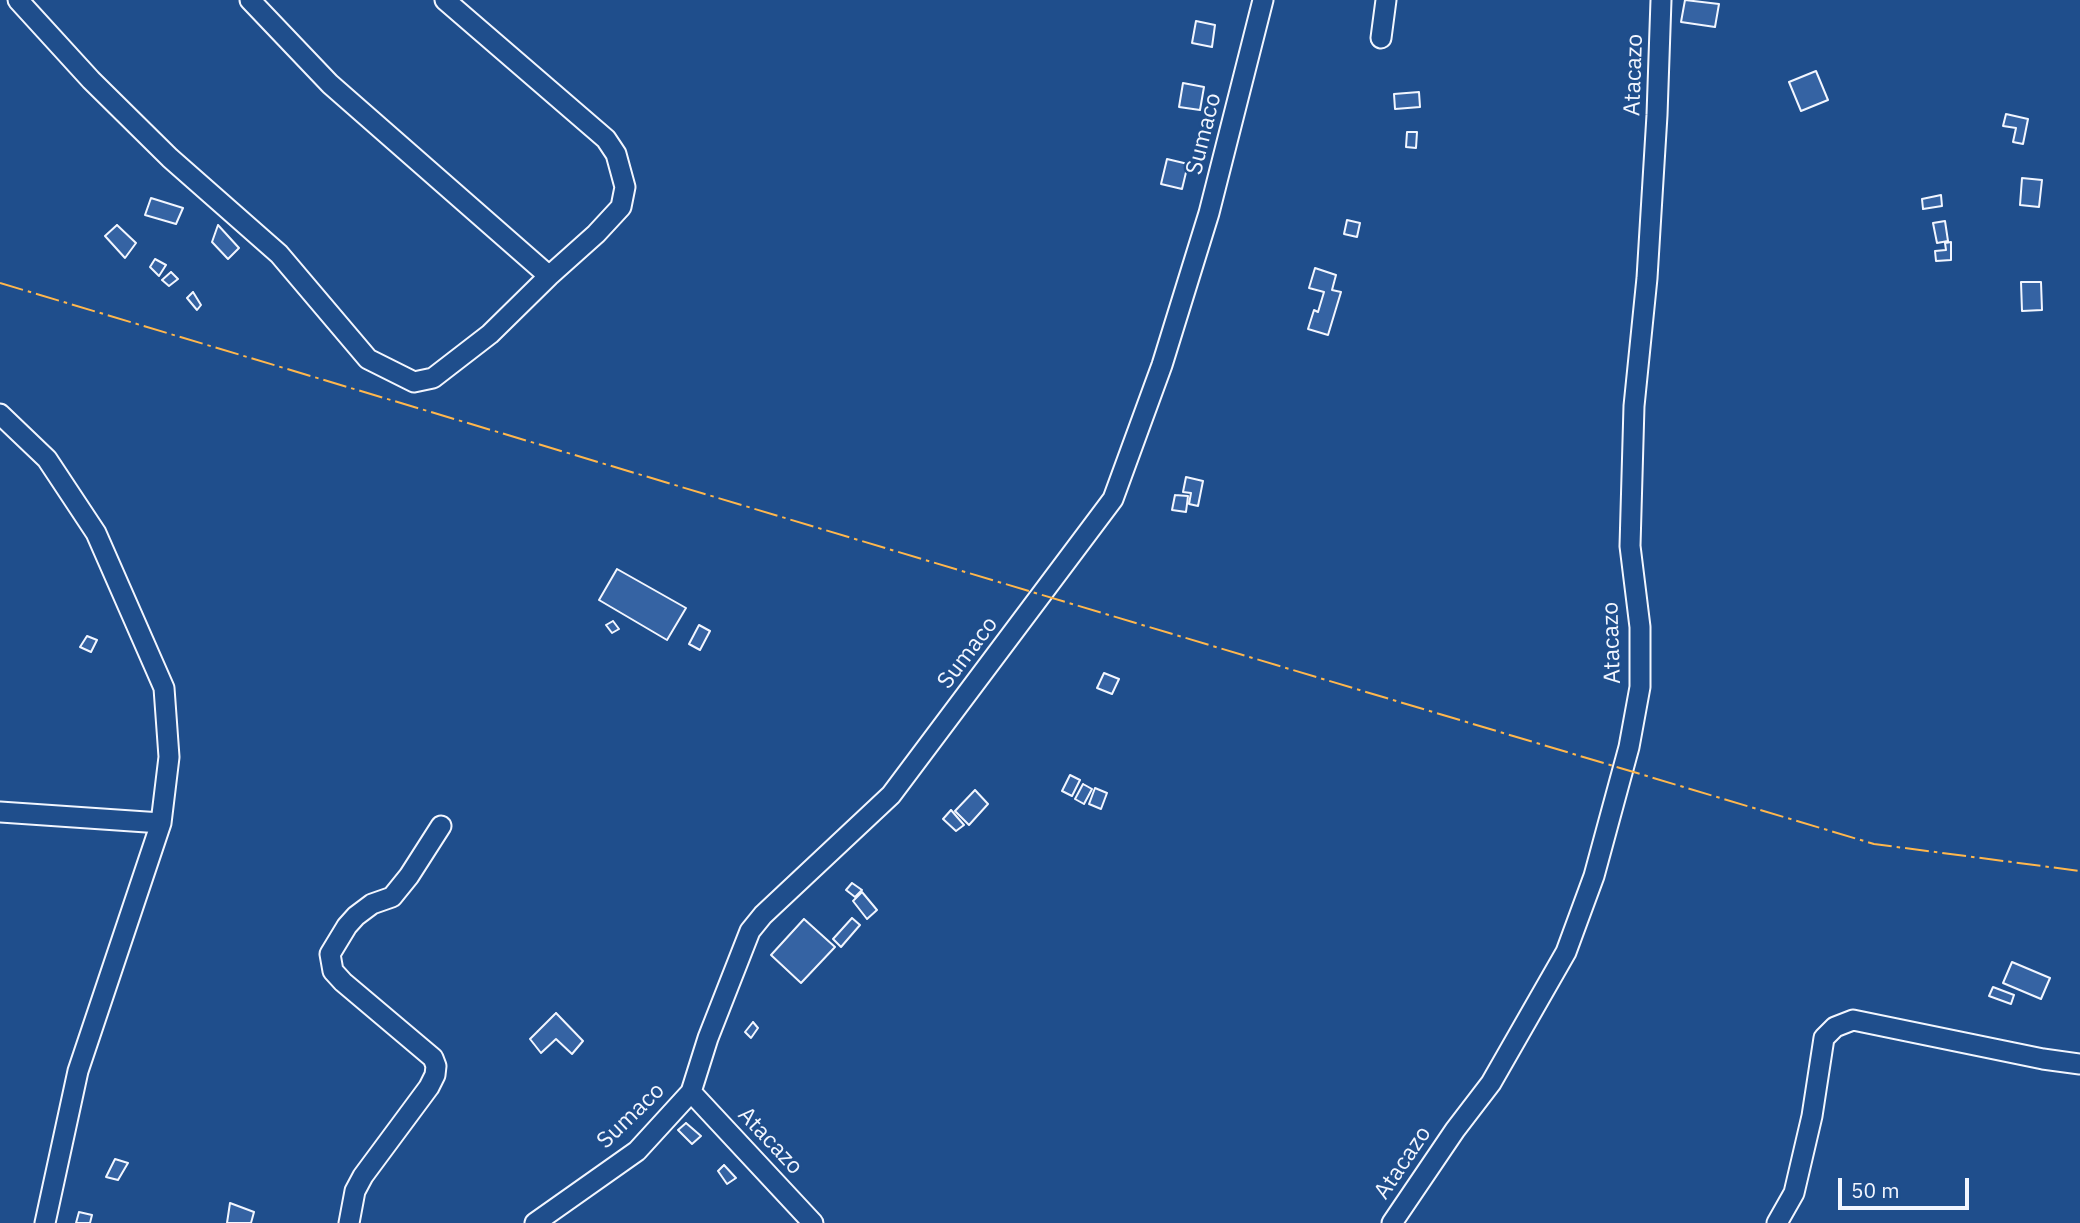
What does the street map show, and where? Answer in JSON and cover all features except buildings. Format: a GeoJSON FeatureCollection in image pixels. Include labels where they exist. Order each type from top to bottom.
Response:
{"type":"FeatureCollection","features":[{"type":"Feature","properties":{"kind":"street"},"geometry":{"type":"LineString","coordinates":[[18,0],[91,80],[170,158],[279,254],[368,359],[414,382],[433,379],[490,334],[621,207],[625,187],[616,154],[606,139],[445,0]]}},
{"type":"Feature","properties":{"kind":"street"},"geometry":{"type":"LineString","coordinates":[[250,0],[330,84],[549,276]]}},
{"type":"Feature","properties":{"kind":"street","name":"Sumaco"},"geometry":{"type":"LineString","coordinates":[[535,1223],[637,1151],[691,1092],[708,1038],[750,931],[763,915],[891,795],[1113,499],[1162,365],[1209,213],[1263,0]]}},
{"type":"Feature","properties":{"kind":"street"},"geometry":{"type":"LineString","coordinates":[[1381,38],[1385,0]]}},
{"type":"Feature","properties":{"kind":"street","name":"Atacazo"},"geometry":{"type":"LineString","coordinates":[[1392,1223],[1455,1130],[1491,1083],[1566,952],[1594,876],[1629,747],[1640,687],[1640,627],[1630,545],[1634,406],[1657,115],[1661,0]]}},
{"type":"Feature","properties":{"kind":"street"},"geometry":{"type":"LineString","coordinates":[[0,414],[47,459],[96,533],[164,688],[169,757],[161,823],[78,1071],[45,1223]]}},
{"type":"Feature","properties":{"kind":"street"},"geometry":{"type":"LineString","coordinates":[[0,812],[161,823]]}},
{"type":"Feature","properties":{"kind":"street"},"geometry":{"type":"LineString","coordinates":[[349,1223],[351,1203],[363,1176],[429,1087],[436,1075],[436,1066],[433,1058],[343,982],[333,971],[330,954],[356,916],[372,904],[392,897],[410,876],[441,826]]}},
{"type":"Feature","properties":{"kind":"street"},"geometry":{"type":"LineString","coordinates":[[1777,1223],[1794,1193],[1812,1116],[1824,1038],[1835,1027],[1853,1020],[2043,1059],[2080,1064]]}},
{"type":"Feature","properties":{"kind":"street","name":"Atacazo"},"geometry":{"type":"LineString","coordinates":[[691,1092],[813,1223]]}},
{"type":"Feature","properties":{"kind":"power"},"geometry":{"type":"LineString","coordinates":[[0,283],[1874,844],[2080,871]]}}]}
